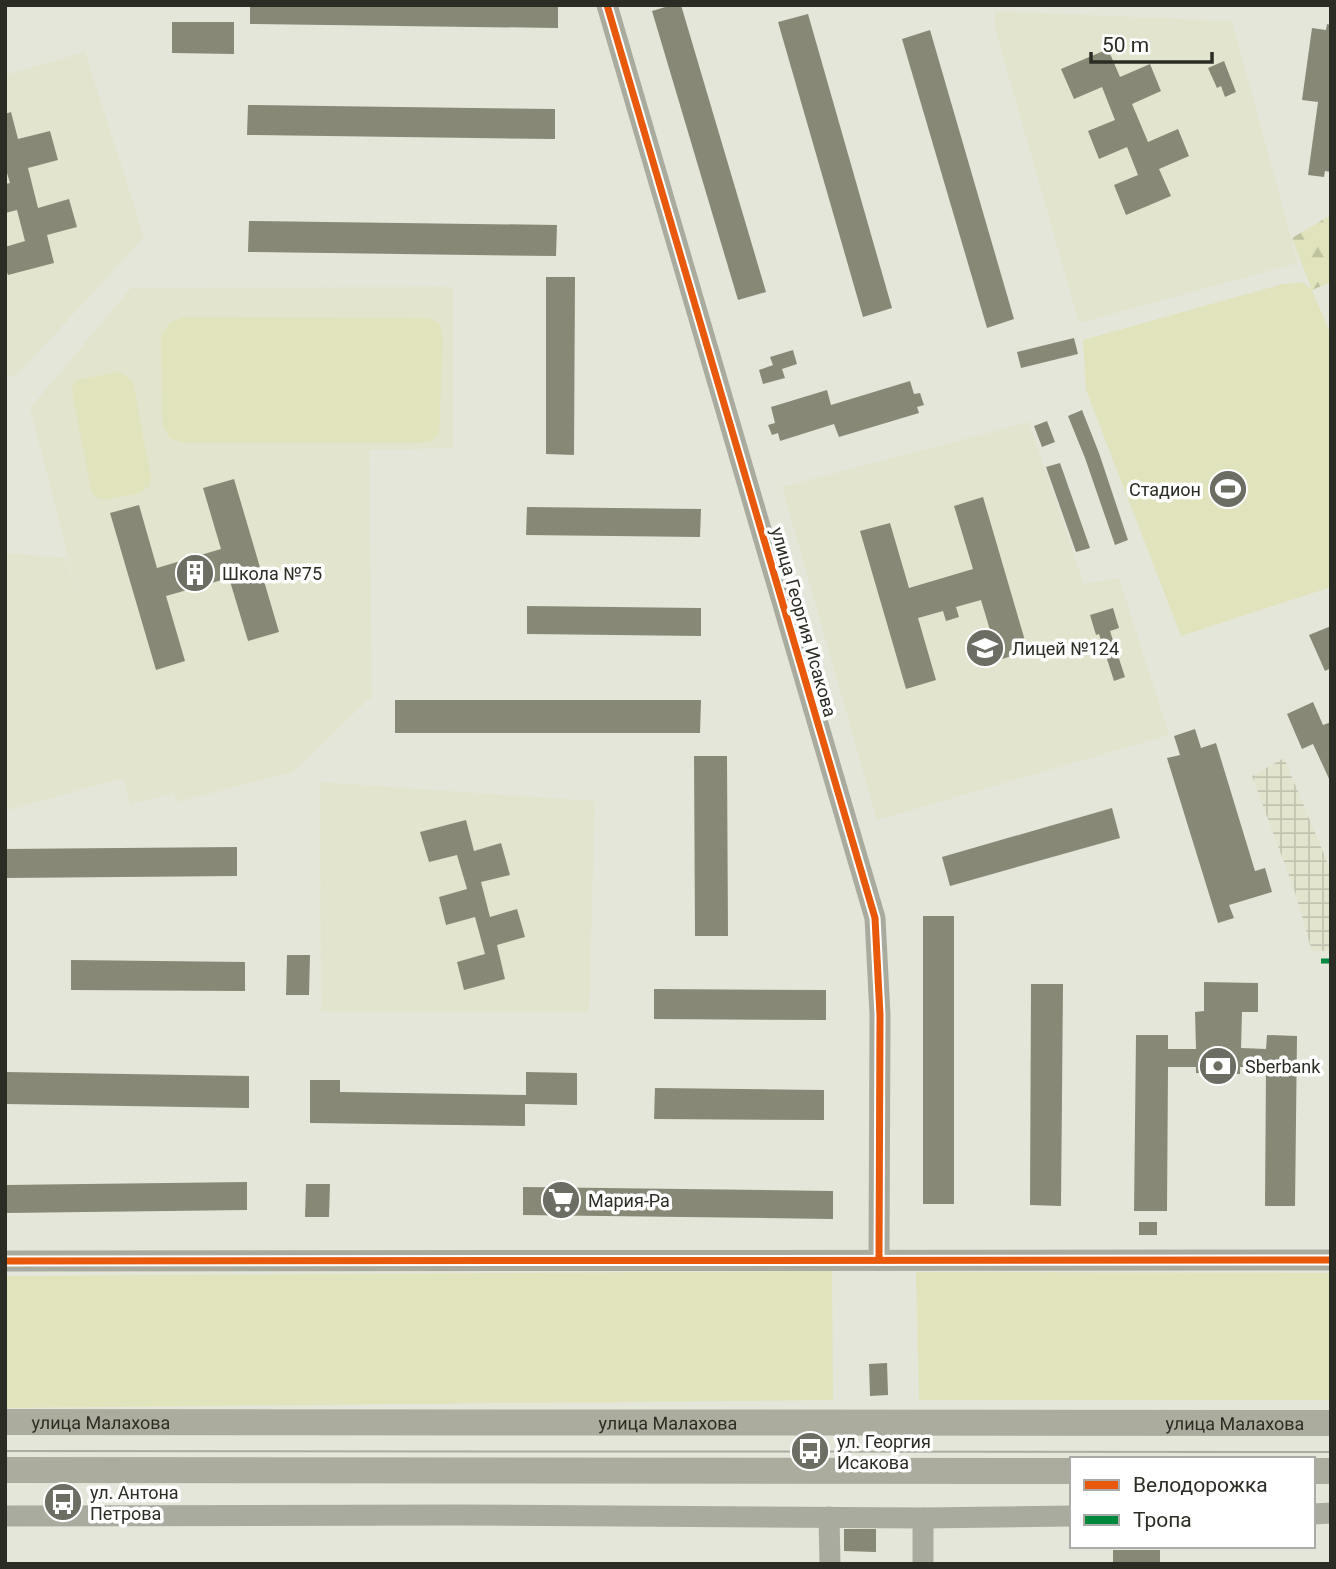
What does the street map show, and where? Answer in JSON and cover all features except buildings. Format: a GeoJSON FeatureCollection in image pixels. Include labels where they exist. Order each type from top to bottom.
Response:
{"type":"FeatureCollection","features":[{"type":"Feature","properties":{"kind":"main road","name":"улица Малахова"},"geometry":{"type":"LineString","coordinates":[[5,1422],[1331,1423]]}},
{"type":"Feature","properties":{"kind":"main road"},"geometry":{"type":"LineString","coordinates":[[5,1470],[1070,1471]]}},
{"type":"Feature","properties":{"kind":"street","name":"улица Георгия Исакова"},"geometry":{"type":"LineString","coordinates":[[607,5],[875,918],[880,1015],[879,1260]]}},
{"type":"Feature","properties":{"kind":"street"},"geometry":{"type":"LineString","coordinates":[[5,1261],[1331,1260]]}},
{"type":"Feature","properties":{"kind":"street"},"geometry":{"type":"LineString","coordinates":[[5,1516],[1070,1516]]}},
{"type":"Feature","properties":{"kind":"street"},"geometry":{"type":"LineString","coordinates":[[829,1517],[830,1564]]}},
{"type":"Feature","properties":{"kind":"street"},"geometry":{"type":"LineString","coordinates":[[923,1518],[923,1564]]}},
{"type":"Feature","properties":{"kind":"shaded area"},"geometry":{"type":"Polygon","coordinates":[[[995,11],[1232,21],[1298,263],[1079,323],[995,28],[995,11]]]}},
{"type":"Feature","properties":{"kind":"shaded area"},"geometry":{"type":"Polygon","coordinates":[[[85,52],[144,237],[17,375],[5,376],[5,75],[85,52]]]}},
{"type":"Feature","properties":{"kind":"shaded area"},"geometry":{"type":"Polygon","coordinates":[[[453,287],[453,448],[369,450],[372,696],[293,772],[177,802],[174,793],[130,804],[123,778],[5,811],[5,553],[67,558],[84,620],[30,408],[131,288],[453,287]]]}},
{"type":"Feature","properties":{"kind":"shaded area","name":"Лицей №124"},"geometry":{"type":"Polygon","coordinates":[[[1029,422],[1084,584],[1119,578],[1169,735],[877,820],[782,487],[1029,422]]]}},
{"type":"Feature","properties":{"kind":"shaded area"},"geometry":{"type":"Polygon","coordinates":[[[1284,758],[1331,871],[1331,951],[1312,951],[1294,889],[1252,776],[1284,758]]]}},
{"type":"Feature","properties":{"kind":"shaded area"},"geometry":{"type":"Polygon","coordinates":[[[320,782],[595,801],[589,1012],[321,1012],[320,782]]]}},
{"type":"Feature","properties":{"kind":"green space"},"geometry":{"type":"Polygon","coordinates":[[[1331,215],[1331,282],[1312,290],[1292,238],[1331,215]]]}},
{"type":"Feature","properties":{"kind":"green space","name":"Стадион"},"geometry":{"type":"Polygon","coordinates":[[[1302,282],[1312,290],[1331,335],[1331,587],[1181,636],[1086,390],[1083,340],[1279,285],[1302,282]]]}},
{"type":"Feature","properties":{"kind":"green space"},"geometry":{"type":"Polygon","coordinates":[[[182,317],[429,318],[440,324],[443,339],[439,433],[432,441],[421,443],[183,443],[170,438],[163,427],[161,336],[169,324],[182,317]]]}},
{"type":"Feature","properties":{"kind":"green space"},"geometry":{"type":"Polygon","coordinates":[[[118,372],[133,382],[151,479],[148,487],[140,493],[104,500],[95,497],[91,489],[72,391],[78,380],[118,372]]]}},
{"type":"Feature","properties":{"kind":"green space"},"geometry":{"type":"Polygon","coordinates":[[[832,1271],[833,1400],[5,1408],[5,1276],[832,1271]]]}},
{"type":"Feature","properties":{"kind":"green space"},"geometry":{"type":"Polygon","coordinates":[[[916,1272],[1331,1273],[1331,1400],[919,1400],[916,1272]]]}},
{"type":"Feature","properties":{"kind":"tram line"},"geometry":{"type":"LineString","coordinates":[[5,1451],[1331,1452]]}},
{"type":"Feature","properties":{"kind":"marked path"},"geometry":{"type":"LineString","coordinates":[[1321,961],[1331,961]]}},
{"type":"Feature","properties":{"kind":"cycle path"},"geometry":{"type":"LineString","coordinates":[[607,5],[875,918],[880,1015],[879,1260]]}},
{"type":"Feature","properties":{"kind":"cycle path"},"geometry":{"type":"LineString","coordinates":[[5,1261],[1331,1260]]}},
{"type":"Feature","properties":{"kind":"place","name":"Стадион"},"geometry":{"type":"Point","coordinates":[1228,489]}},
{"type":"Feature","properties":{"kind":"place","name":"Школа №75"},"geometry":{"type":"Point","coordinates":[195,573]}},
{"type":"Feature","properties":{"kind":"place","name":"Лицей №124"},"geometry":{"type":"Point","coordinates":[985,648]}},
{"type":"Feature","properties":{"kind":"place","name":"Sberbank"},"geometry":{"type":"Point","coordinates":[1218,1066]}},
{"type":"Feature","properties":{"kind":"place","name":"Мария-Ра"},"geometry":{"type":"Point","coordinates":[561,1200]}},
{"type":"Feature","properties":{"kind":"place","name":"ул. Георгия Исакова"},"geometry":{"type":"Point","coordinates":[810,1451]}},
{"type":"Feature","properties":{"kind":"place","name":"ул. Антона Петрова"},"geometry":{"type":"Point","coordinates":[63,1502]}}]}
